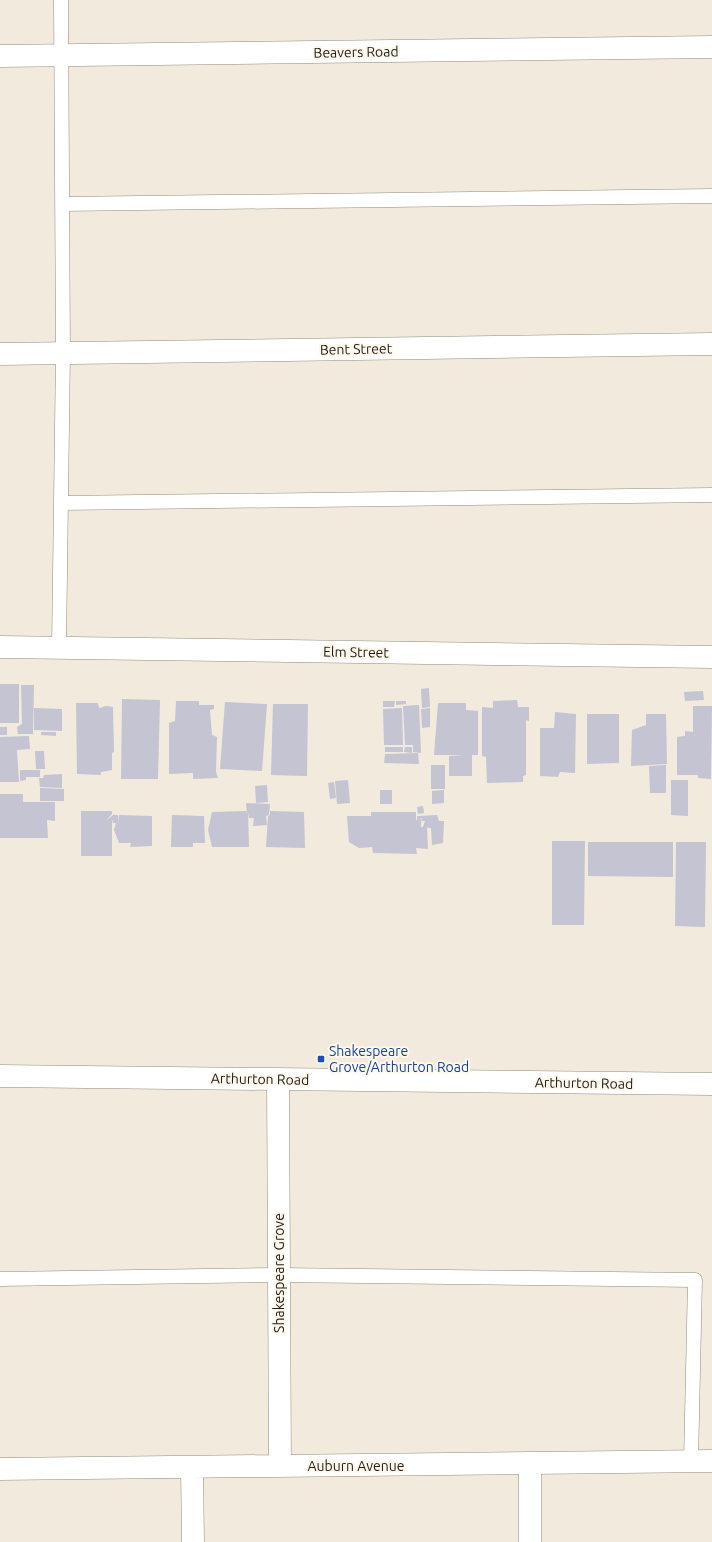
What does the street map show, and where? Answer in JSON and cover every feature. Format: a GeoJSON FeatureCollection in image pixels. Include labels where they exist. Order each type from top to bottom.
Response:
{"type":"FeatureCollection","features":[{"type":"Feature","properties":{"kind":"street","name":"Beavers Road"},"geometry":{"type":"LineString","coordinates":[[0,56],[712,47]]}},
{"type":"Feature","properties":{"kind":"street","name":"Bent Street"},"geometry":{"type":"LineString","coordinates":[[0,354],[712,344]]}},
{"type":"Feature","properties":{"kind":"street","name":"Elm Street"},"geometry":{"type":"LineString","coordinates":[[0,647],[712,656]]}},
{"type":"Feature","properties":{"kind":"street","name":"Arthurton Road"},"geometry":{"type":"LineString","coordinates":[[0,1076],[712,1084]]}},
{"type":"Feature","properties":{"kind":"street","name":"Shakespeare Grove"},"geometry":{"type":"LineString","coordinates":[[278,1080],[280,1466]]}},
{"type":"Feature","properties":{"kind":"street","name":"Auburn Avenue"},"geometry":{"type":"LineString","coordinates":[[0,1469],[702,1462]]}},
{"type":"Feature","properties":{"kind":"street"},"geometry":{"type":"LineString","coordinates":[[530,1464],[530,1542]]}},
{"type":"Feature","properties":{"kind":"street"},"geometry":{"type":"LineString","coordinates":[[192,1468],[192,1542]]}},
{"type":"Feature","properties":{"kind":"lane"},"geometry":{"type":"LineString","coordinates":[[60,647],[62,353],[61,0]]}},
{"type":"Feature","properties":{"kind":"lane"},"geometry":{"type":"LineString","coordinates":[[62,204],[712,196]]}},
{"type":"Feature","properties":{"kind":"lane"},"geometry":{"type":"LineString","coordinates":[[61,502],[712,495]]}},
{"type":"Feature","properties":{"kind":"lane"},"geometry":{"type":"LineString","coordinates":[[0,1279],[279,1275],[695,1280],[702,1462]]}},
{"type":"Feature","properties":{"kind":"building"},"geometry":{"type":"Polygon","coordinates":[[[0,684],[19,684],[19,723],[0,723],[0,684]]]}},
{"type":"Feature","properties":{"kind":"building"},"geometry":{"type":"Polygon","coordinates":[[[21,685],[34,685],[33,734],[18,734],[17,727],[22,724],[21,685]]]}},
{"type":"Feature","properties":{"kind":"building"},"geometry":{"type":"Polygon","coordinates":[[[429,688],[430,707],[422,708],[421,689],[429,688]]]}},
{"type":"Feature","properties":{"kind":"building"},"geometry":{"type":"Polygon","coordinates":[[[703,691],[704,700],[685,701],[684,692],[703,691]]]}},
{"type":"Feature","properties":{"kind":"building"},"geometry":{"type":"Polygon","coordinates":[[[122,699],[160,700],[158,779],[121,779],[122,699]]]}},
{"type":"Feature","properties":{"kind":"building"},"geometry":{"type":"Polygon","coordinates":[[[517,700],[518,707],[529,707],[529,721],[526,720],[526,775],[523,776],[523,782],[487,783],[486,757],[482,756],[482,707],[493,708],[493,701],[517,700]]]}},
{"type":"Feature","properties":{"kind":"building"},"geometry":{"type":"Polygon","coordinates":[[[176,701],[199,701],[199,705],[214,705],[214,709],[210,710],[212,735],[217,737],[216,772],[218,778],[193,779],[193,773],[169,774],[169,723],[175,721],[176,701]]]}},
{"type":"Feature","properties":{"kind":"building"},"geometry":{"type":"Polygon","coordinates":[[[383,701],[395,701],[394,707],[383,707],[383,701]]]}},
{"type":"Feature","properties":{"kind":"building"},"geometry":{"type":"Polygon","coordinates":[[[396,701],[406,701],[406,704],[396,705],[396,701]]]}},
{"type":"Feature","properties":{"kind":"building"},"geometry":{"type":"Polygon","coordinates":[[[225,702],[267,704],[262,771],[220,769],[225,702]]]}},
{"type":"Feature","properties":{"kind":"building"},"geometry":{"type":"Polygon","coordinates":[[[76,703],[98,703],[99,708],[106,706],[113,707],[114,752],[112,753],[112,770],[101,772],[101,775],[77,774],[76,703]]]}},
{"type":"Feature","properties":{"kind":"building"},"geometry":{"type":"Polygon","coordinates":[[[438,703],[466,703],[466,710],[478,711],[478,755],[472,755],[472,776],[449,776],[449,756],[465,755],[434,755],[438,703]]]}},
{"type":"Feature","properties":{"kind":"building"},"geometry":{"type":"Polygon","coordinates":[[[273,704],[308,704],[307,776],[271,775],[273,704]]]}},
{"type":"Feature","properties":{"kind":"building"},"geometry":{"type":"Polygon","coordinates":[[[419,705],[421,753],[413,752],[413,745],[405,745],[403,706],[419,705]]]}},
{"type":"Feature","properties":{"kind":"building"},"geometry":{"type":"Polygon","coordinates":[[[693,706],[712,706],[711,779],[698,778],[698,775],[677,775],[677,737],[685,736],[685,731],[693,732],[693,706]]]}},
{"type":"Feature","properties":{"kind":"building"},"geometry":{"type":"Polygon","coordinates":[[[34,708],[62,709],[62,731],[34,730],[34,708]]]}},
{"type":"Feature","properties":{"kind":"building"},"geometry":{"type":"Polygon","coordinates":[[[402,708],[403,745],[384,745],[383,709],[402,708]]]}},
{"type":"Feature","properties":{"kind":"building"},"geometry":{"type":"Polygon","coordinates":[[[430,708],[430,727],[422,728],[421,709],[430,708]]]}},
{"type":"Feature","properties":{"kind":"building"},"geometry":{"type":"Polygon","coordinates":[[[555,712],[576,714],[575,773],[560,772],[558,777],[540,776],[540,728],[554,728],[555,712]]]}},
{"type":"Feature","properties":{"kind":"building"},"geometry":{"type":"Polygon","coordinates":[[[587,714],[619,714],[619,763],[587,764],[587,714]]]}},
{"type":"Feature","properties":{"kind":"building"},"geometry":{"type":"Polygon","coordinates":[[[646,714],[666,714],[667,764],[631,766],[632,730],[646,725],[646,714]]]}},
{"type":"Feature","properties":{"kind":"building"},"geometry":{"type":"Polygon","coordinates":[[[0,727],[7,727],[7,735],[0,735],[0,727]]]}},
{"type":"Feature","properties":{"kind":"building"},"geometry":{"type":"Polygon","coordinates":[[[41,732],[56,732],[56,736],[41,735],[41,732]]]}},
{"type":"Feature","properties":{"kind":"building"},"geometry":{"type":"Polygon","coordinates":[[[29,736],[30,749],[17,750],[19,782],[0,782],[0,737],[29,736]]]}},
{"type":"Feature","properties":{"kind":"building"},"geometry":{"type":"Polygon","coordinates":[[[385,747],[403,747],[403,752],[385,752],[385,747]]]}},
{"type":"Feature","properties":{"kind":"building"},"geometry":{"type":"Polygon","coordinates":[[[405,747],[412,747],[412,753],[404,752],[405,747]]]}},
{"type":"Feature","properties":{"kind":"building"},"geometry":{"type":"Polygon","coordinates":[[[35,751],[44,751],[45,769],[36,769],[35,751]]]}},
{"type":"Feature","properties":{"kind":"building"},"geometry":{"type":"Polygon","coordinates":[[[418,753],[419,764],[384,763],[385,754],[418,753]]]}},
{"type":"Feature","properties":{"kind":"building"},"geometry":{"type":"Polygon","coordinates":[[[431,765],[445,765],[445,789],[431,789],[431,765]]]}},
{"type":"Feature","properties":{"kind":"building"},"geometry":{"type":"Polygon","coordinates":[[[666,765],[666,793],[650,793],[649,766],[666,765]]]}},
{"type":"Feature","properties":{"kind":"building"},"geometry":{"type":"Polygon","coordinates":[[[20,770],[40,770],[40,777],[26,777],[26,780],[20,781],[20,770]]]}},
{"type":"Feature","properties":{"kind":"building"},"geometry":{"type":"Polygon","coordinates":[[[62,774],[62,788],[40,787],[39,778],[43,778],[44,775],[62,774]]]}},
{"type":"Feature","properties":{"kind":"building"},"geometry":{"type":"Polygon","coordinates":[[[348,780],[350,803],[337,804],[335,781],[348,780]]]}},
{"type":"Feature","properties":{"kind":"building"},"geometry":{"type":"Polygon","coordinates":[[[671,780],[688,780],[688,816],[671,815],[671,780]]]}},
{"type":"Feature","properties":{"kind":"building"},"geometry":{"type":"Polygon","coordinates":[[[334,782],[336,798],[330,799],[328,783],[334,782]]]}},
{"type":"Feature","properties":{"kind":"building"},"geometry":{"type":"Polygon","coordinates":[[[267,785],[268,802],[256,803],[255,786],[267,785]]]}},
{"type":"Feature","properties":{"kind":"building"},"geometry":{"type":"Polygon","coordinates":[[[40,788],[64,789],[64,801],[40,801],[40,788]]]}},
{"type":"Feature","properties":{"kind":"building"},"geometry":{"type":"Polygon","coordinates":[[[380,790],[392,790],[392,804],[380,804],[380,790]]]}},
{"type":"Feature","properties":{"kind":"building"},"geometry":{"type":"Polygon","coordinates":[[[444,790],[444,803],[432,804],[432,791],[444,790]]]}},
{"type":"Feature","properties":{"kind":"building"},"geometry":{"type":"Polygon","coordinates":[[[0,794],[23,794],[23,802],[55,802],[55,821],[47,820],[48,838],[0,838],[0,794]]]}},
{"type":"Feature","properties":{"kind":"building"},"geometry":{"type":"Polygon","coordinates":[[[246,803],[270,804],[269,815],[266,816],[267,825],[253,826],[254,818],[249,818],[248,813],[249,847],[212,847],[208,830],[212,812],[246,811],[247,815],[246,803]]]}},
{"type":"Feature","properties":{"kind":"building"},"geometry":{"type":"Polygon","coordinates":[[[423,806],[424,813],[418,814],[417,807],[423,806]]]}},
{"type":"Feature","properties":{"kind":"building"},"geometry":{"type":"Polygon","coordinates":[[[81,811],[112,811],[112,814],[106,821],[113,815],[118,815],[118,823],[119,815],[152,816],[152,846],[130,847],[131,843],[119,843],[114,830],[116,823],[113,823],[112,819],[112,856],[81,856],[81,811]]]}},
{"type":"Feature","properties":{"kind":"building"},"geometry":{"type":"Polygon","coordinates":[[[270,811],[304,812],[305,848],[266,847],[268,816],[270,815],[270,811]]]}},
{"type":"Feature","properties":{"kind":"building"},"geometry":{"type":"Polygon","coordinates":[[[371,812],[416,812],[416,820],[417,816],[437,815],[439,821],[444,821],[443,843],[432,845],[431,828],[428,828],[427,826],[428,849],[416,848],[417,854],[373,853],[372,847],[359,848],[349,842],[347,816],[371,816],[371,812]],[[421,821],[421,827],[423,827],[425,821],[421,821]]]}},
{"type":"Feature","properties":{"kind":"building"},"geometry":{"type":"Polygon","coordinates":[[[172,815],[204,816],[205,843],[193,843],[193,847],[171,847],[172,815]]]}},
{"type":"Feature","properties":{"kind":"building"},"geometry":{"type":"Polygon","coordinates":[[[552,841],[585,841],[584,925],[552,925],[552,841]]]}},
{"type":"Feature","properties":{"kind":"building"},"geometry":{"type":"Polygon","coordinates":[[[588,842],[673,842],[673,877],[588,876],[588,842]]]}},
{"type":"Feature","properties":{"kind":"building"},"geometry":{"type":"Polygon","coordinates":[[[676,842],[706,842],[705,927],[675,926],[676,842]]]}},
{"type":"Feature","properties":{"kind":"place","name":"Shakespeare Grove/Arthurton Road"},"geometry":{"type":"Point","coordinates":[321,1059]}}]}
